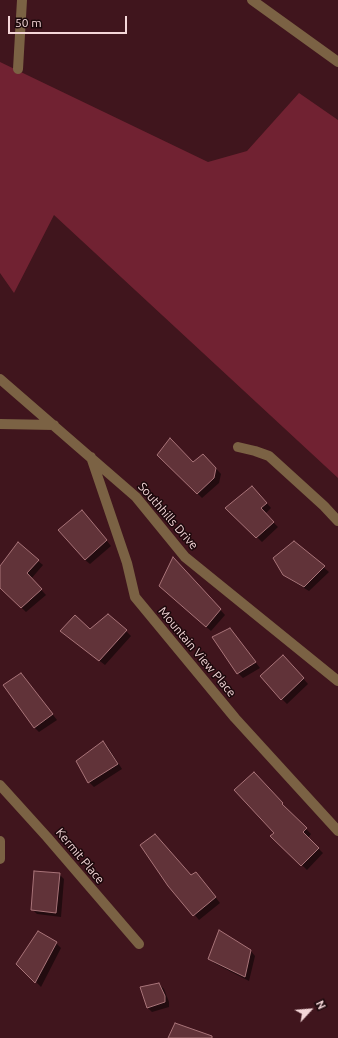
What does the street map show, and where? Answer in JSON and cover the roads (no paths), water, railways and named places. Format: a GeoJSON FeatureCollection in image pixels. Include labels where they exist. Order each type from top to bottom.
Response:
{"type":"FeatureCollection","features":[{"type":"Feature","properties":{"kind":"street"},"geometry":{"type":"LineString","coordinates":[[18,69],[22,0]]}},
{"type":"Feature","properties":{"kind":"street"},"geometry":{"type":"LineString","coordinates":[[252,0],[338,62]]}},
{"type":"Feature","properties":{"kind":"street","name":"Southhills Drive"},"geometry":{"type":"LineString","coordinates":[[0,379],[136,497],[185,558],[338,681]]}},
{"type":"Feature","properties":{"kind":"street"},"geometry":{"type":"LineString","coordinates":[[0,424],[54,425]]}},
{"type":"Feature","properties":{"kind":"street"},"geometry":{"type":"LineString","coordinates":[[238,447],[269,456],[324,506],[338,521]]}},
{"type":"Feature","properties":{"kind":"street","name":"Mountain View Place"},"geometry":{"type":"LineString","coordinates":[[91,457],[127,563],[135,597],[235,718],[338,831]]}},
{"type":"Feature","properties":{"kind":"street","name":"Kermit Place"},"geometry":{"type":"LineString","coordinates":[[0,785],[139,944]]}},
{"type":"Feature","properties":{"kind":"street"},"geometry":{"type":"LineString","coordinates":[[0,841],[0,860]]}}]}
